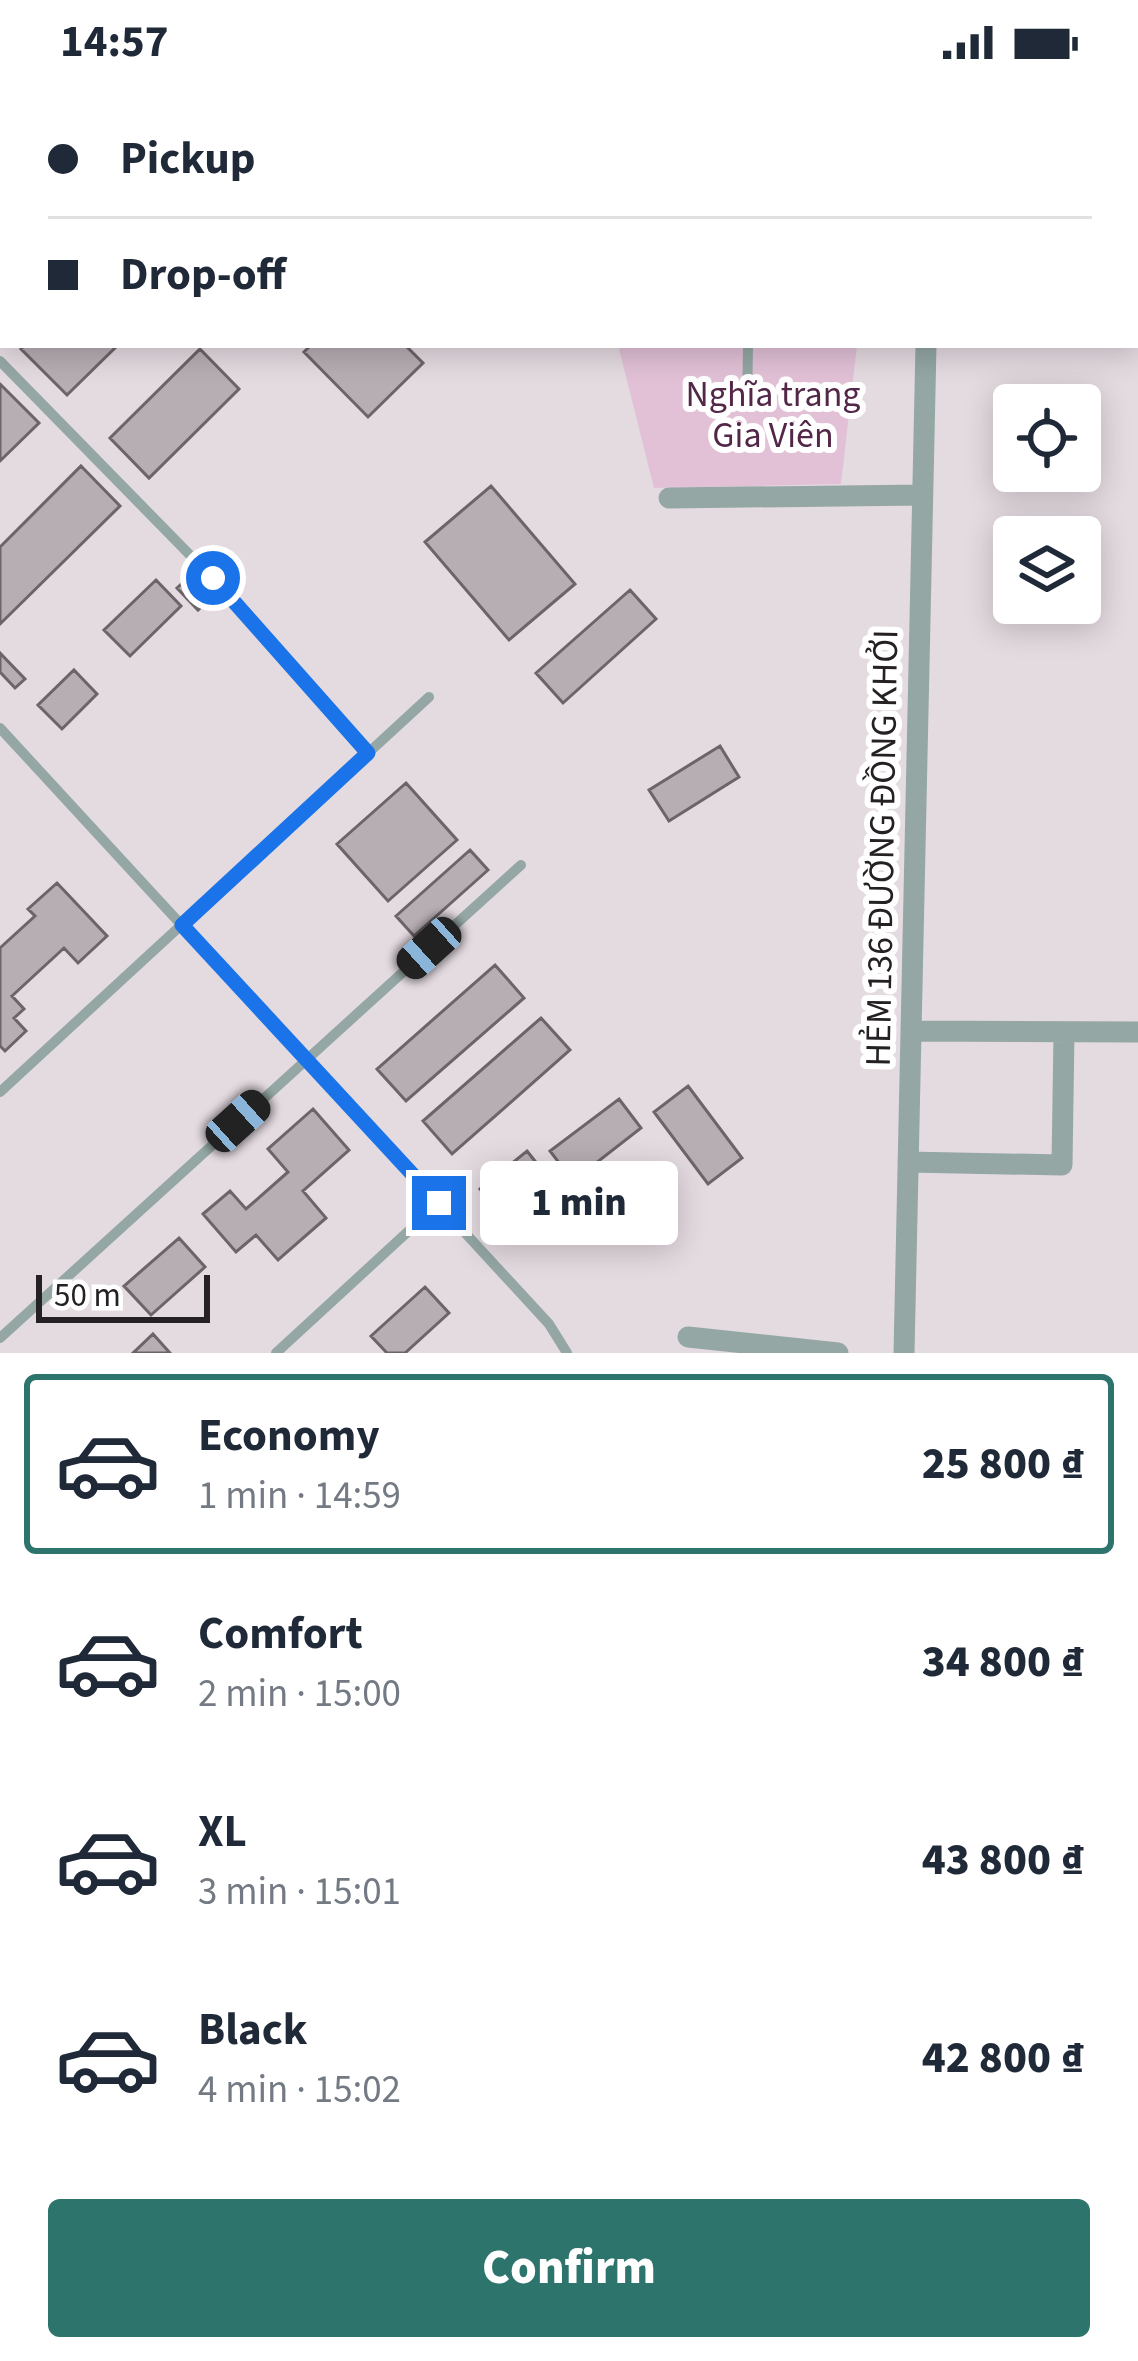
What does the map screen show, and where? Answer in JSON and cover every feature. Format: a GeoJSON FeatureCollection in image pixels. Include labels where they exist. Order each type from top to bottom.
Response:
{"type":"FeatureCollection","features":[{"type":"Feature","properties":{"kind":"street","name":"HẺM 136 ĐƯỜNG ĐỒNG KHỞI"},"geometry":{"type":"LineString","coordinates":[[904,1353],[926,348]]}},
{"type":"Feature","properties":{"kind":"street"},"geometry":{"type":"LineString","coordinates":[[669,498],[922,495]]}},
{"type":"Feature","properties":{"kind":"street"},"geometry":{"type":"LineString","coordinates":[[911,1031],[1138,1032]]}},
{"type":"Feature","properties":{"kind":"street"},"geometry":{"type":"LineString","coordinates":[[908,1162],[1062,1165],[1064,1032]]}},
{"type":"Feature","properties":{"kind":"street"},"geometry":{"type":"LineString","coordinates":[[688,1337],[838,1353]]}},
{"type":"Feature","properties":{"kind":"lane"},"geometry":{"type":"LineString","coordinates":[[746,406],[748,348]]}},
{"type":"Feature","properties":{"kind":"lane"},"geometry":{"type":"LineString","coordinates":[[0,361],[220,585],[368,753]]}},
{"type":"Feature","properties":{"kind":"lane"},"geometry":{"type":"LineString","coordinates":[[0,1091],[429,697]]}},
{"type":"Feature","properties":{"kind":"lane"},"geometry":{"type":"LineString","coordinates":[[0,728],[550,1324],[566,1353]]}},
{"type":"Feature","properties":{"kind":"lane"},"geometry":{"type":"LineString","coordinates":[[0,1338],[520,865]]}},
{"type":"Feature","properties":{"kind":"lane"},"geometry":{"type":"LineString","coordinates":[[276,1353],[439,1203]]}},
{"type":"Feature","properties":{"kind":"green space","name":"Nghĩa trang Gia Viên"},"geometry":{"type":"Polygon","coordinates":[[[619,348],[857,348],[841,484],[654,488],[619,348]]]}},
{"type":"Feature","properties":{"kind":"building"},"geometry":{"type":"Polygon","coordinates":[[[22,348],[115,348],[67,395],[22,348]]]}},
{"type":"Feature","properties":{"kind":"building"},"geometry":{"type":"Polygon","coordinates":[[[308,348],[408,348],[423,363],[368,417],[304,352],[308,348]]]}},
{"type":"Feature","properties":{"kind":"building"},"geometry":{"type":"Polygon","coordinates":[[[200,349],[239,389],[149,478],[110,438],[200,349]]]}},
{"type":"Feature","properties":{"kind":"building"},"geometry":{"type":"Polygon","coordinates":[[[0,384],[39,423],[0,461],[0,384]]]}},
{"type":"Feature","properties":{"kind":"building"},"geometry":{"type":"Polygon","coordinates":[[[81,466],[120,506],[0,624],[0,547],[81,466]]]}},
{"type":"Feature","properties":{"kind":"building"},"geometry":{"type":"Polygon","coordinates":[[[491,486],[575,584],[509,640],[425,542],[491,486]]]}},
{"type":"Feature","properties":{"kind":"building"},"geometry":{"type":"Polygon","coordinates":[[[192,574],[213,595],[198,610],[177,588],[192,574]]]}},
{"type":"Feature","properties":{"kind":"building"},"geometry":{"type":"Polygon","coordinates":[[[156,580],[181,606],[130,656],[104,630],[156,580]]]}},
{"type":"Feature","properties":{"kind":"building"},"geometry":{"type":"Polygon","coordinates":[[[630,590],[656,619],[563,703],[536,673],[630,590]]]}},
{"type":"Feature","properties":{"kind":"building"},"geometry":{"type":"Polygon","coordinates":[[[0,653],[25,679],[15,688],[0,672],[0,653]]]}},
{"type":"Feature","properties":{"kind":"building"},"geometry":{"type":"Polygon","coordinates":[[[74,670],[97,694],[62,729],[38,705],[74,670]]]}},
{"type":"Feature","properties":{"kind":"building"},"geometry":{"type":"Polygon","coordinates":[[[720,746],[739,777],[669,821],[649,790],[720,746]]]}},
{"type":"Feature","properties":{"kind":"building"},"geometry":{"type":"Polygon","coordinates":[[[406,783],[457,840],[388,901],[337,844],[406,783]]]}},
{"type":"Feature","properties":{"kind":"building"},"geometry":{"type":"Polygon","coordinates":[[[470,850],[488,870],[414,936],[396,916],[470,850]]]}},
{"type":"Feature","properties":{"kind":"building"},"geometry":{"type":"Polygon","coordinates":[[[57,883],[107,936],[78,963],[64,948],[12,996],[24,1009],[14,1018],[26,1031],[5,1051],[0,1046],[0,948],[35,916],[28,909],[57,883]]]}},
{"type":"Feature","properties":{"kind":"building"},"geometry":{"type":"Polygon","coordinates":[[[495,965],[524,998],[406,1101],[377,1069],[495,965]]]}},
{"type":"Feature","properties":{"kind":"building"},"geometry":{"type":"Polygon","coordinates":[[[541,1018],[570,1050],[452,1154],[423,1121],[541,1018]]]}},
{"type":"Feature","properties":{"kind":"building"},"geometry":{"type":"Polygon","coordinates":[[[688,1086],[742,1158],[708,1184],[654,1112],[688,1086]]]}},
{"type":"Feature","properties":{"kind":"building"},"geometry":{"type":"Polygon","coordinates":[[[619,1099],[641,1128],[573,1181],[550,1151],[619,1099]]]}},
{"type":"Feature","properties":{"kind":"building"},"geometry":{"type":"Polygon","coordinates":[[[313,1109],[349,1150],[303,1191],[326,1218],[278,1260],[256,1235],[236,1252],[203,1214],[230,1191],[246,1209],[288,1172],[268,1149],[313,1109]]]}},
{"type":"Feature","properties":{"kind":"building"},"geometry":{"type":"Polygon","coordinates":[[[527,1151],[554,1185],[506,1223],[480,1189],[527,1151]]]}},
{"type":"Feature","properties":{"kind":"building"},"geometry":{"type":"Polygon","coordinates":[[[179,1238],[205,1267],[151,1315],[124,1286],[179,1238]]]}},
{"type":"Feature","properties":{"kind":"building"},"geometry":{"type":"Polygon","coordinates":[[[425,1287],[449,1313],[405,1353],[387,1353],[371,1336],[425,1287]]]}},
{"type":"Feature","properties":{"kind":"building"},"geometry":{"type":"Polygon","coordinates":[[[153,1334],[170,1353],[133,1353],[153,1334]]]}},
{"type":"Feature","properties":{"kind":"route"},"geometry":{"type":"LineString","coordinates":[[213,578],[368,753],[182,925],[439,1203]]}}]}
